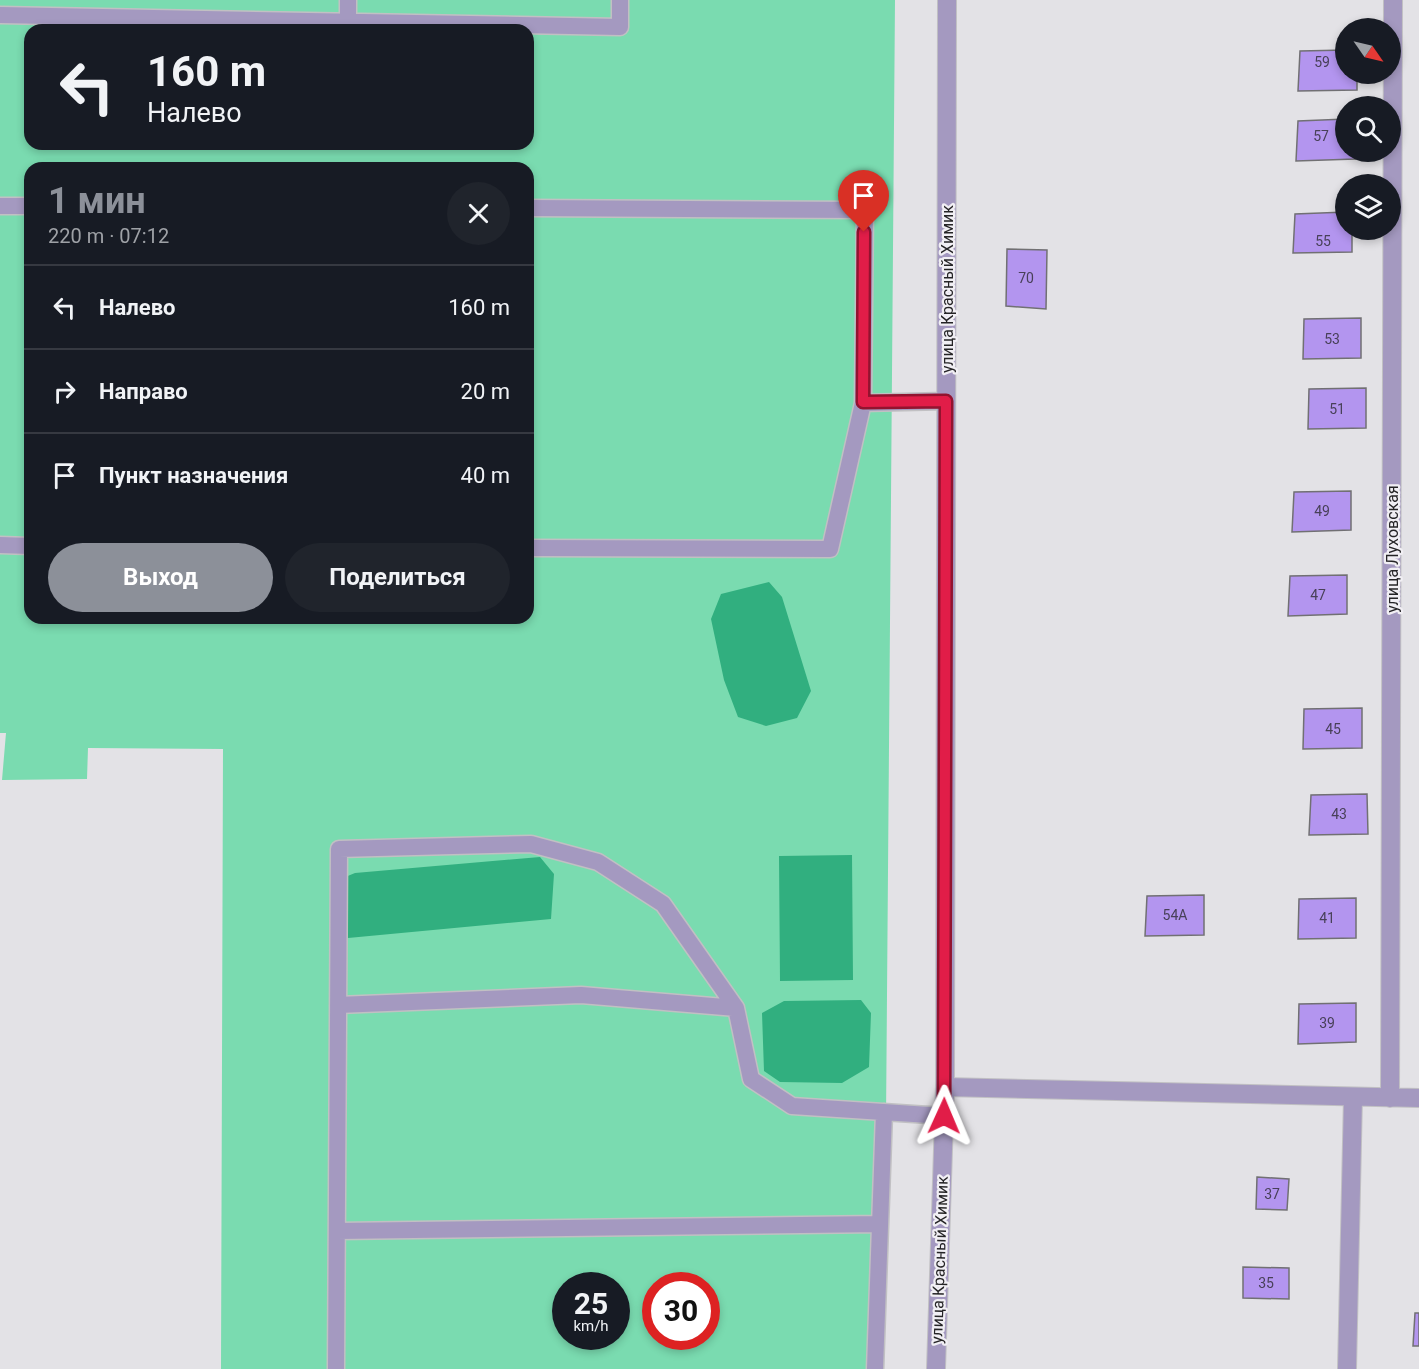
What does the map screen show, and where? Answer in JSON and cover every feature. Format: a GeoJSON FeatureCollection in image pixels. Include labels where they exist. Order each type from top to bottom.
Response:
{"type":"FeatureCollection","features":[{"type":"Feature","properties":{"kind":"street","name":"улица Красный Химик"},"geometry":{"type":"LineString","coordinates":[[936,1369],[945,1087],[947,0]]}},
{"type":"Feature","properties":{"kind":"street","name":"улица Луховская"},"geometry":{"type":"LineString","coordinates":[[1390,1098],[1393,0]]}},
{"type":"Feature","properties":{"kind":"street"},"geometry":{"type":"LineString","coordinates":[[945,1087],[1419,1098]]}},
{"type":"Feature","properties":{"kind":"street"},"geometry":{"type":"LineString","coordinates":[[1347,1369],[1353,1097]]}},
{"type":"Feature","properties":{"kind":"lane"},"geometry":{"type":"LineString","coordinates":[[348,0],[348,22]]}},
{"type":"Feature","properties":{"kind":"lane"},"geometry":{"type":"LineString","coordinates":[[534,25],[620,27],[620,0]]}},
{"type":"Feature","properties":{"kind":"lane"},"geometry":{"type":"LineString","coordinates":[[0,15],[457,24]]}},
{"type":"Feature","properties":{"kind":"lane"},"geometry":{"type":"LineString","coordinates":[[0,206],[24,206]]}},
{"type":"Feature","properties":{"kind":"lane"},"geometry":{"type":"LineString","coordinates":[[534,208],[865,210],[863,402],[830,549],[534,548]]}},
{"type":"Feature","properties":{"kind":"lane"},"geometry":{"type":"LineString","coordinates":[[863,402],[946,401]]}},
{"type":"Feature","properties":{"kind":"lane"},"geometry":{"type":"LineString","coordinates":[[0,545],[24,546]]}},
{"type":"Feature","properties":{"kind":"lane"},"geometry":{"type":"LineString","coordinates":[[336,1369],[339,849],[531,844],[598,862],[663,904],[736,1008],[752,1078],[792,1106],[944,1116]]}},
{"type":"Feature","properties":{"kind":"lane"},"geometry":{"type":"LineString","coordinates":[[338,1005],[581,995],[736,1008]]}},
{"type":"Feature","properties":{"kind":"lane"},"geometry":{"type":"LineString","coordinates":[[875,1369],[884,1112]]}},
{"type":"Feature","properties":{"kind":"lane"},"geometry":{"type":"LineString","coordinates":[[337,1231],[880,1224]]}},
{"type":"Feature","properties":{"kind":"shaded area"},"geometry":{"type":"Polygon","coordinates":[[[0,0],[895,0],[884,1369],[221,1369],[223,749],[88,748],[87,779],[2,780],[6,733],[0,733],[0,0]]]}},
{"type":"Feature","properties":{"kind":"shaded area"},"geometry":{"type":"Polygon","coordinates":[[[769,582],[782,597],[811,691],[797,718],[766,726],[738,717],[724,680],[711,619],[721,594],[769,582]]]}},
{"type":"Feature","properties":{"kind":"shaded area"},"geometry":{"type":"Polygon","coordinates":[[[852,855],[853,980],[780,981],[779,856],[852,855]]]}},
{"type":"Feature","properties":{"kind":"shaded area"},"geometry":{"type":"Polygon","coordinates":[[[540,857],[554,874],[551,919],[348,938],[337,935],[338,880],[355,873],[540,857]]]}},
{"type":"Feature","properties":{"kind":"shaded area"},"geometry":{"type":"Polygon","coordinates":[[[861,1000],[871,1013],[869,1067],[842,1083],[780,1082],[764,1071],[762,1013],[784,1001],[861,1000]]]}},
{"type":"Feature","properties":{"kind":"building"},"geometry":{"type":"Polygon","coordinates":[[[1335,50],[1335,84],[1357,84],[1357,90],[1298,91],[1300,51],[1335,50]]]}},
{"type":"Feature","properties":{"kind":"building"},"geometry":{"type":"Polygon","coordinates":[[[1335,119],[1335,160],[1296,161],[1298,121],[1335,119]]]}},
{"type":"Feature","properties":{"kind":"building"},"geometry":{"type":"Polygon","coordinates":[[[1335,212],[1335,240],[1352,240],[1352,252],[1293,253],[1295,214],[1335,212]]]}},
{"type":"Feature","properties":{"kind":"building"},"geometry":{"type":"Polygon","coordinates":[[[1007,249],[1047,250],[1046,309],[1006,306],[1007,249]]]}},
{"type":"Feature","properties":{"kind":"building"},"geometry":{"type":"Polygon","coordinates":[[[1361,318],[1361,358],[1303,359],[1304,319],[1361,318]]]}},
{"type":"Feature","properties":{"kind":"building"},"geometry":{"type":"Polygon","coordinates":[[[1366,388],[1366,428],[1308,429],[1309,389],[1366,388]]]}},
{"type":"Feature","properties":{"kind":"building"},"geometry":{"type":"Polygon","coordinates":[[[1351,491],[1351,530],[1292,532],[1294,492],[1351,491]]]}},
{"type":"Feature","properties":{"kind":"building"},"geometry":{"type":"Polygon","coordinates":[[[1347,575],[1347,614],[1288,616],[1290,576],[1347,575]]]}},
{"type":"Feature","properties":{"kind":"building"},"geometry":{"type":"Polygon","coordinates":[[[1362,708],[1362,748],[1303,749],[1304,709],[1362,708]]]}},
{"type":"Feature","properties":{"kind":"building"},"geometry":{"type":"Polygon","coordinates":[[[1367,794],[1368,834],[1309,835],[1311,795],[1367,794]]]}},
{"type":"Feature","properties":{"kind":"building"},"geometry":{"type":"Polygon","coordinates":[[[1204,895],[1204,935],[1145,936],[1147,896],[1204,895]]]}},
{"type":"Feature","properties":{"kind":"building"},"geometry":{"type":"Polygon","coordinates":[[[1356,898],[1356,938],[1298,939],[1299,899],[1356,898]]]}},
{"type":"Feature","properties":{"kind":"building"},"geometry":{"type":"Polygon","coordinates":[[[1356,1003],[1356,1042],[1298,1044],[1299,1004],[1356,1003]]]}},
{"type":"Feature","properties":{"kind":"building"},"geometry":{"type":"Polygon","coordinates":[[[1257,1177],[1289,1179],[1287,1210],[1256,1209],[1257,1177]]]}},
{"type":"Feature","properties":{"kind":"building"},"geometry":{"type":"Polygon","coordinates":[[[1243,1267],[1289,1268],[1289,1299],[1243,1298],[1243,1267]]]}},
{"type":"Feature","properties":{"kind":"building"},"geometry":{"type":"Polygon","coordinates":[[[1415,1313],[1419,1313],[1419,1346],[1413,1346],[1415,1313]]]}},
{"type":"Feature","properties":{"kind":"route"},"geometry":{"type":"LineString","coordinates":[[864,232],[863,402],[946,401],[944,1116]]}}]}
